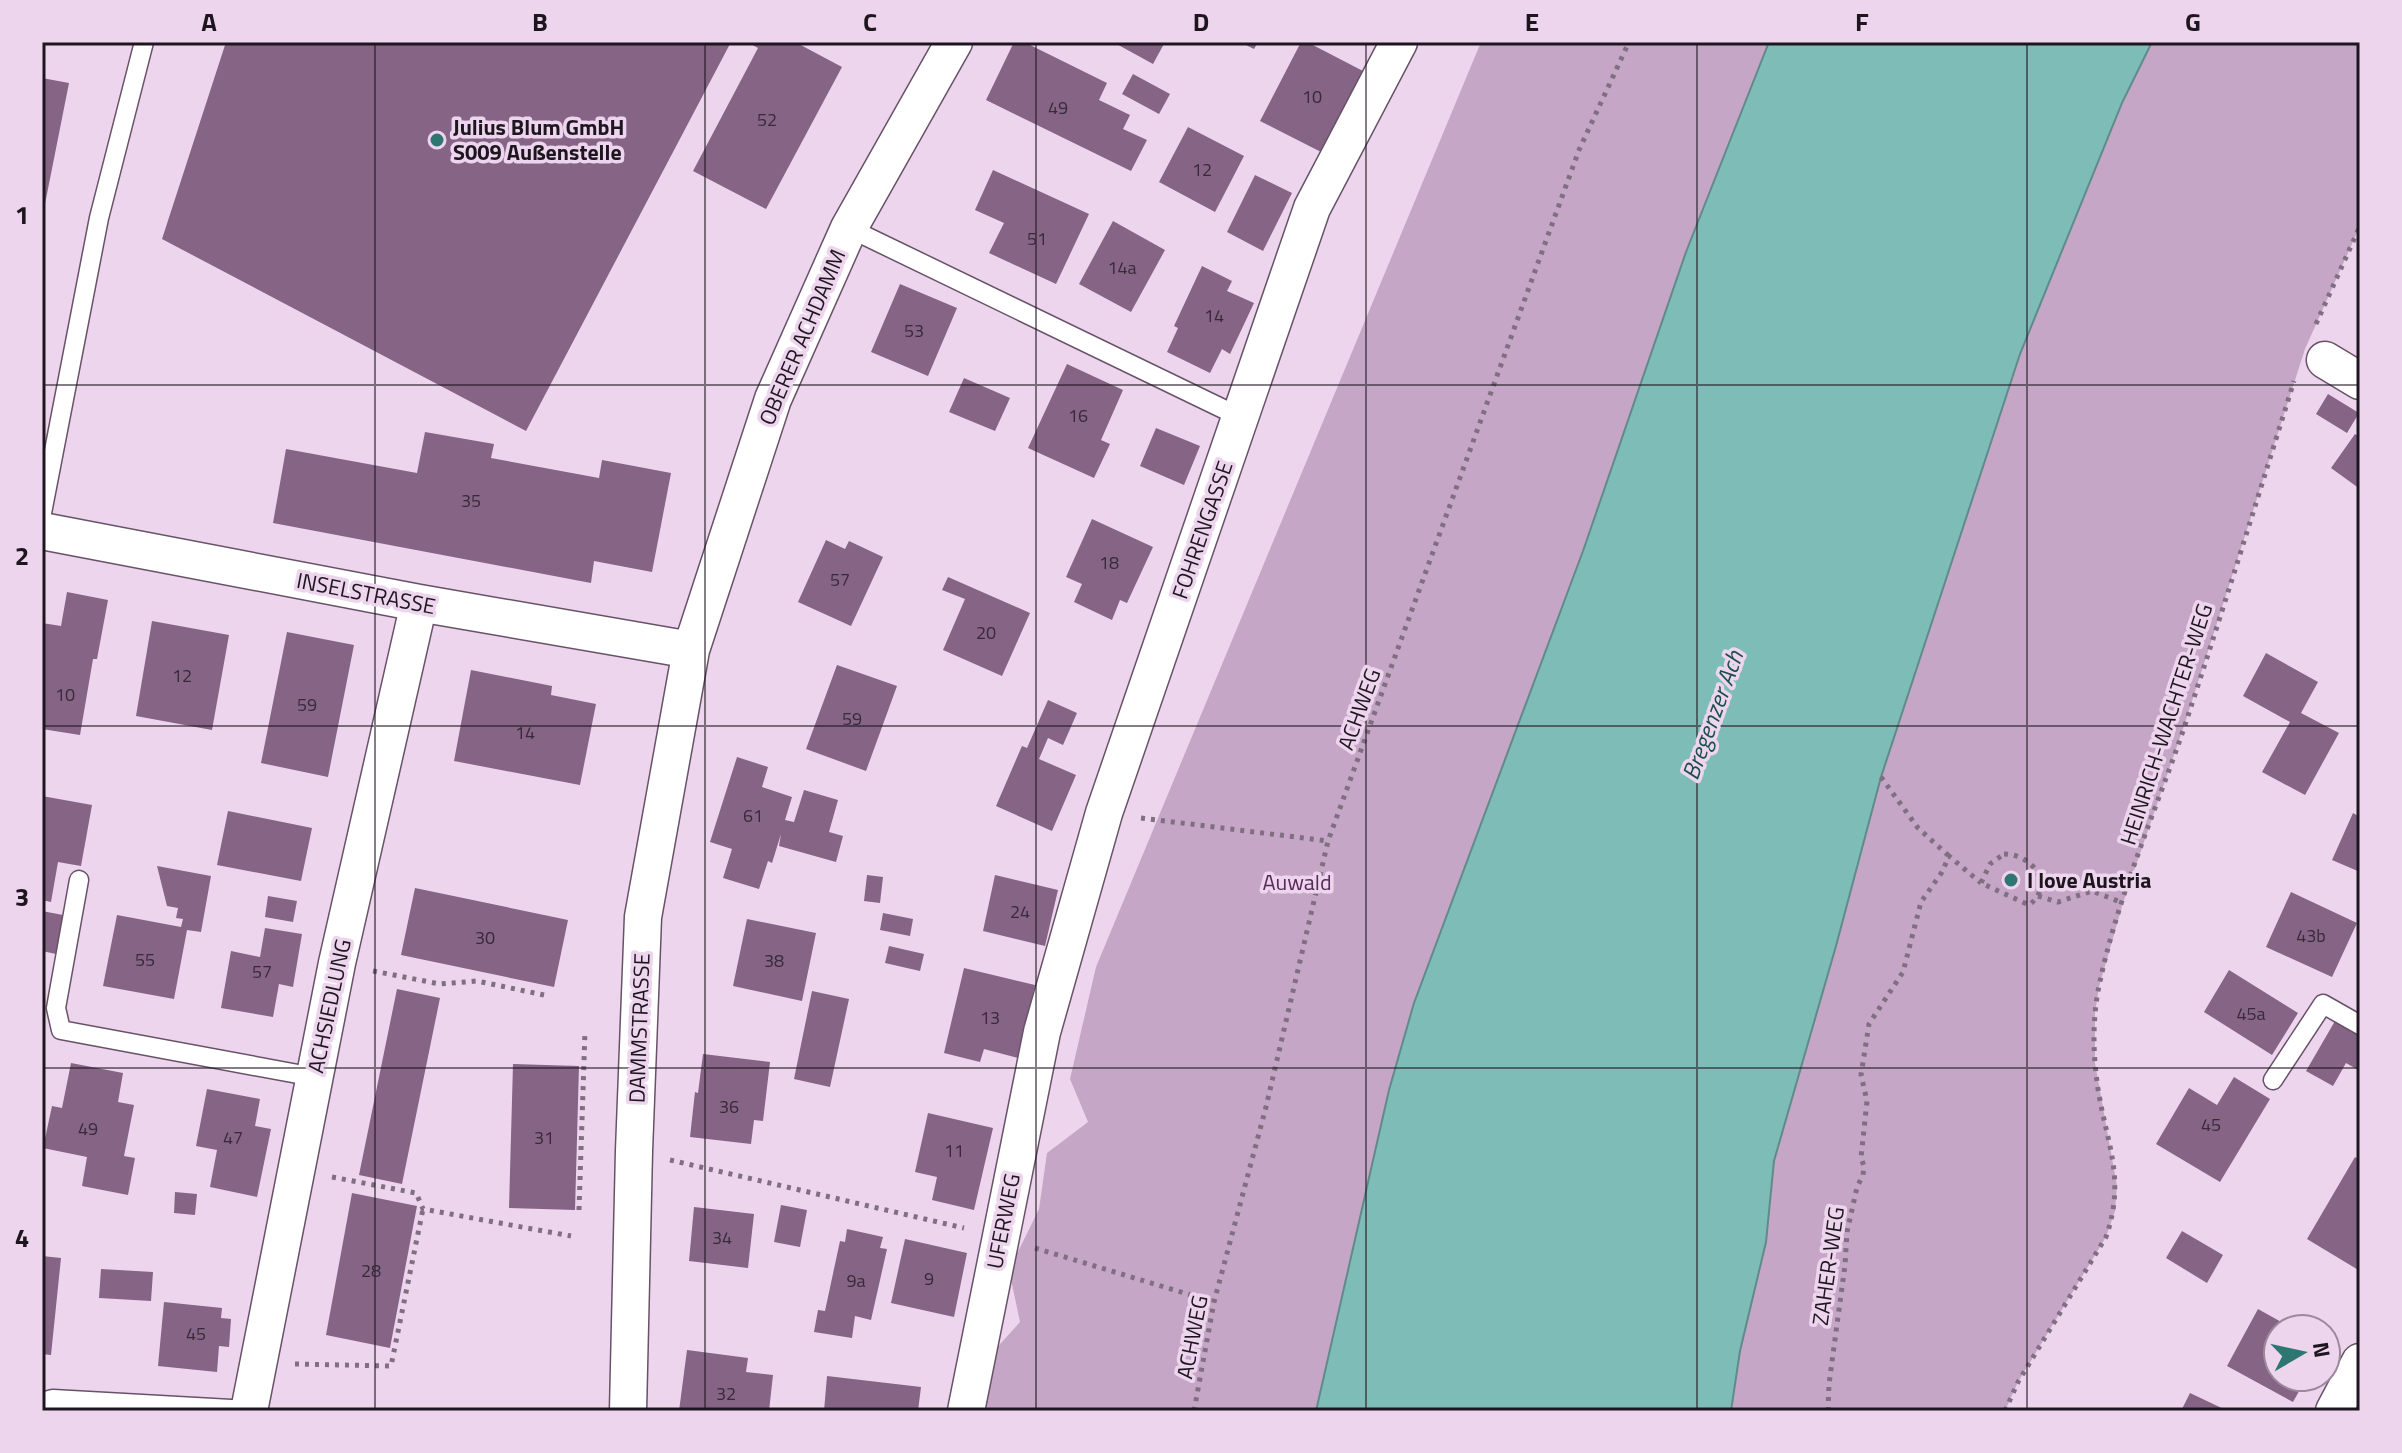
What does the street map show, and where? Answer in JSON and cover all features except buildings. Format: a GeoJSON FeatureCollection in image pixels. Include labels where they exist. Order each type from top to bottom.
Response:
{"type":"FeatureCollection","features":[{"type":"Feature","properties":{"kind":"street","name":"OBERER ACHDAMM"},"geometry":{"type":"LineString","coordinates":[[691,650],[773,399],[849,228],[954,42]]}},
{"type":"Feature","properties":{"kind":"street","name":"FOHRENGASSE"},"geometry":{"type":"LineString","coordinates":[[1042,1032],[1104,813],[1312,208],[1399,42]]}},
{"type":"Feature","properties":{"kind":"street"},"geometry":{"type":"LineString","coordinates":[[2318,348],[2360,381]]}},
{"type":"Feature","properties":{"kind":"street","name":"INSELSTRASSE"},"geometry":{"type":"LineString","coordinates":[[42,531],[419,603],[691,650]]}},
{"type":"Feature","properties":{"kind":"street","name":"ACHSIEDLUNG"},"geometry":{"type":"LineString","coordinates":[[249,1410],[337,963],[419,603]]}},
{"type":"Feature","properties":{"kind":"street","name":"DAMMSTRASSE"},"geometry":{"type":"LineString","coordinates":[[628,1411],[643,917],[691,650]]}},
{"type":"Feature","properties":{"kind":"street","name":"UFERWEG"},"geometry":{"type":"LineString","coordinates":[[966,1411],[1042,1032]]}},
{"type":"Feature","properties":{"kind":"street"},"geometry":{"type":"LineString","coordinates":[[2334,1411],[2360,1362]]}},
{"type":"Feature","properties":{"kind":"lane"},"geometry":{"type":"LineString","coordinates":[[42,513],[99,218],[144,42]]}},
{"type":"Feature","properties":{"kind":"lane"},"geometry":{"type":"LineString","coordinates":[[849,228],[1240,417]]}},
{"type":"Feature","properties":{"kind":"lane"},"geometry":{"type":"LineString","coordinates":[[79,880],[56,1008],[61,1030],[314,1077]]}},
{"type":"Feature","properties":{"kind":"lane"},"geometry":{"type":"LineString","coordinates":[[2273,1080],[2323,1004],[2360,1025]]}},
{"type":"Feature","properties":{"kind":"lane"},"geometry":{"type":"LineString","coordinates":[[42,1402],[53,1399],[249,1410]]}},
{"type":"Feature","properties":{"kind":"path","name":"ACHWEG"},"geometry":{"type":"LineString","coordinates":[[1194,1411],[1214,1302],[1266,1107],[1328,841],[1579,150],[1629,42]]}},
{"type":"Feature","properties":{"kind":"path"},"geometry":{"type":"LineString","coordinates":[[2318,348],[2360,226]]}},
{"type":"Feature","properties":{"kind":"path","name":"HEINRICH-WACHTER-WEG"},"geometry":{"type":"LineString","coordinates":[[2005,1411],[2018,1382],[2106,1237],[2115,1211],[2117,1186],[2098,1090],[2094,1036],[2099,987],[2123,903],[2184,726],[2295,379]]}},
{"type":"Feature","properties":{"kind":"path"},"geometry":{"type":"LineString","coordinates":[[1881,777],[1918,828],[1981,883],[2029,905],[2038,896],[2039,876],[2034,866],[2014,854],[2004,854],[1990,864],[1981,883]]}},
{"type":"Feature","properties":{"kind":"path"},"geometry":{"type":"LineString","coordinates":[[1104,813],[1328,841]]}},
{"type":"Feature","properties":{"kind":"path","name":"ZAHER-WEG"},"geometry":{"type":"LineString","coordinates":[[1828,1411],[1847,1232],[1857,1187],[1863,1175],[1861,1149],[1867,1101],[1861,1075],[1869,1024],[1903,972],[1921,902],[1949,856]]}},
{"type":"Feature","properties":{"kind":"path"},"geometry":{"type":"LineString","coordinates":[[2038,896],[2058,902],[2092,891],[2123,903]]}},
{"type":"Feature","properties":{"kind":"path"},"geometry":{"type":"LineString","coordinates":[[337,963],[440,984],[477,981],[544,995]]}},
{"type":"Feature","properties":{"kind":"path"},"geometry":{"type":"LineString","coordinates":[[579,1210],[585,1031]]}},
{"type":"Feature","properties":{"kind":"path"},"geometry":{"type":"LineString","coordinates":[[634,1151],[999,1237],[1214,1302]]}},
{"type":"Feature","properties":{"kind":"path"},"geometry":{"type":"LineString","coordinates":[[258,1364],[391,1366],[423,1209],[416,1193],[295,1170]]}},
{"type":"Feature","properties":{"kind":"path"},"geometry":{"type":"LineString","coordinates":[[423,1209],[571,1236]]}},
{"type":"Feature","properties":{"kind":"green space","name":"Auwald"},"geometry":{"type":"Polygon","coordinates":[[[1481,42],[1769,42],[1686,252],[1583,551],[1414,1003],[1389,1090],[1316,1411],[983,1411],[993,1352],[1020,1322],[1009,1270],[1039,1209],[1047,1153],[1088,1122],[1070,1079],[1096,967],[1481,42]]]}},
{"type":"Feature","properties":{"kind":"green space"},"geometry":{"type":"Polygon","coordinates":[[[2152,42],[2360,42],[2360,226],[2305,349],[2184,726],[2123,903],[2099,987],[2095,1013],[2095,1063],[2117,1186],[2115,1211],[2106,1237],[2018,1382],[2005,1411],[1731,1411],[1740,1351],[1766,1242],[1774,1161],[1881,777],[2020,354],[2123,103],[2152,42]]]}},
{"type":"Feature","properties":{"kind":"water","name":"Bregenzer Ach"},"geometry":{"type":"Polygon","coordinates":[[[1769,42],[2152,42],[2122,103],[2020,354],[1881,777],[1774,1161],[1766,1242],[1740,1351],[1731,1411],[1316,1411],[1389,1090],[1414,1003],[1583,551],[1686,252],[1769,42]]]}},
{"type":"Feature","properties":{"kind":"place","name":"Julius Blum GmbH S009 Außenstelle"},"geometry":{"type":"Point","coordinates":[437,140]}},
{"type":"Feature","properties":{"kind":"place","name":"I love Austria"},"geometry":{"type":"Point","coordinates":[2011,880]}}]}
